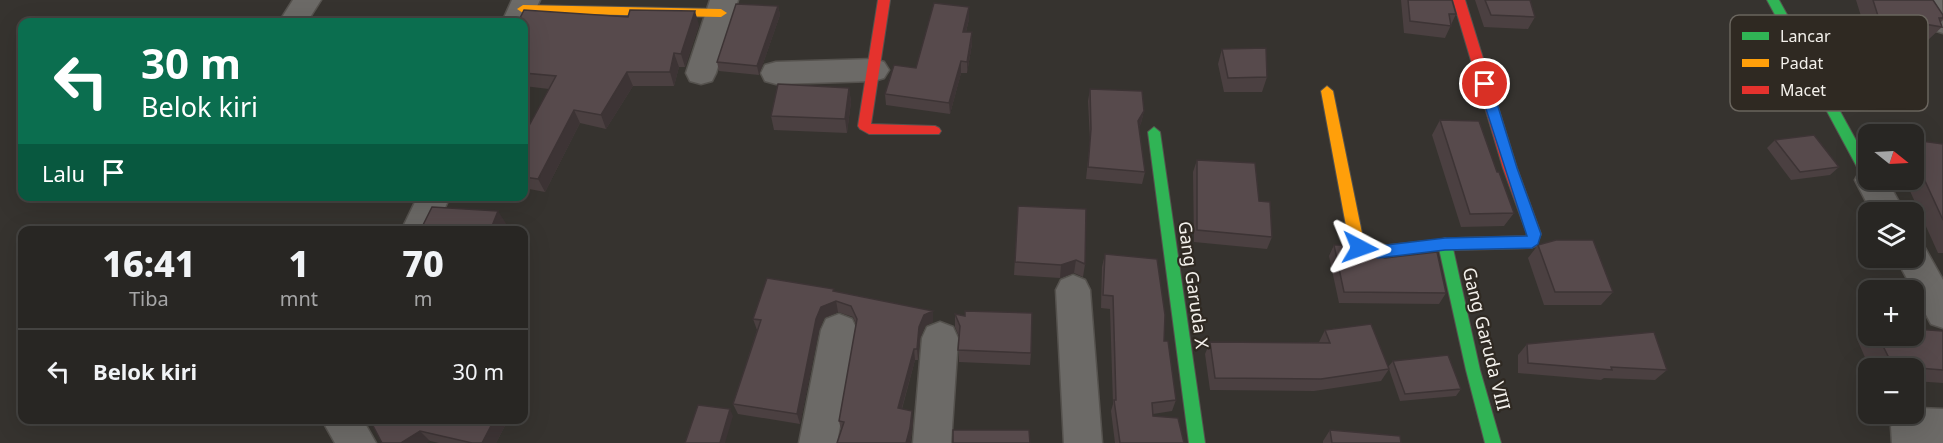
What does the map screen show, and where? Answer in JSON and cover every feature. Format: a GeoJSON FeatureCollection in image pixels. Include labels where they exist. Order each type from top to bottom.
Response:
{"type":"FeatureCollection","features":[{"type":"Feature","properties":{"kind":"street"},"geometry":{"type":"LineString","coordinates":[[296,18],[307,0]]}},
{"type":"Feature","properties":{"kind":"street"},"geometry":{"type":"LineString","coordinates":[[884,0],[874,70],[863,124],[865,128],[935,131]]}},
{"type":"Feature","properties":{"kind":"street"},"geometry":{"type":"LineString","coordinates":[[1326,91],[1356,242],[1360,248],[1378,252],[1445,244],[1532,242],[1534,234],[1510,168],[1459,0]]}},
{"type":"Feature","properties":{"kind":"street"},"geometry":{"type":"LineString","coordinates":[[1773,0],[1781,15]]}},
{"type":"Feature","properties":{"kind":"street"},"geometry":{"type":"LineString","coordinates":[[1927,0],[1943,23]]}},
{"type":"Feature","properties":{"kind":"street"},"geometry":{"type":"LineString","coordinates":[[522,10],[722,7],[701,73]]}},
{"type":"Feature","properties":{"kind":"street"},"geometry":{"type":"LineString","coordinates":[[776,73],[874,70]]}},
{"type":"Feature","properties":{"kind":"street"},"geometry":{"type":"LineString","coordinates":[[1834,111],[1858,156]]}},
{"type":"Feature","properties":{"kind":"street","name":"Gang Garuda X"},"geometry":{"type":"LineString","coordinates":[[1154,132],[1197,443]]}},
{"type":"Feature","properties":{"kind":"street"},"geometry":{"type":"LineString","coordinates":[[420,226],[432,201]]}},
{"type":"Feature","properties":{"kind":"street","name":"Gang Garuda VIII"},"geometry":{"type":"LineString","coordinates":[[1445,244],[1473,370],[1493,443]]}},
{"type":"Feature","properties":{"kind":"street"},"geometry":{"type":"LineString","coordinates":[[1918,268],[1943,313]]}},
{"type":"Feature","properties":{"kind":"street"},"geometry":{"type":"LineString","coordinates":[[1073,290],[1083,443]]}},
{"type":"Feature","properties":{"kind":"street"},"geometry":{"type":"LineString","coordinates":[[818,443],[838,330]]}},
{"type":"Feature","properties":{"kind":"street"},"geometry":{"type":"LineString","coordinates":[[932,443],[940,338]]}},
{"type":"Feature","properties":{"kind":"street"},"geometry":{"type":"LineString","coordinates":[[344,424],[357,443]]}},
{"type":"Feature","properties":{"kind":"street"},"geometry":{"type":"LineString","coordinates":[[1911,443],[1910,427],[1919,424],[1943,426]]}},
{"type":"Feature","properties":{"kind":"building"},"geometry":{"type":"Polygon","coordinates":[[[1408,0],[1452,0],[1456,14],[1449,14],[1451,26],[1410,21],[1408,0]]]}},
{"type":"Feature","properties":{"kind":"building"},"geometry":{"type":"Polygon","coordinates":[[[1485,0],[1530,0],[1535,17],[1491,15],[1485,0]]]}},
{"type":"Feature","properties":{"kind":"building"},"geometry":{"type":"Polygon","coordinates":[[[1873,0],[1933,0],[1943,15],[1943,18],[1939,18],[1942,27],[1928,25],[1928,15],[1878,15],[1873,0]]]}},
{"type":"Feature","properties":{"kind":"building"},"geometry":{"type":"Polygon","coordinates":[[[934,3],[969,7],[963,32],[972,32],[967,62],[961,61],[949,103],[885,94],[894,65],[916,68],[934,3]]]}},
{"type":"Feature","properties":{"kind":"building"},"geometry":{"type":"Polygon","coordinates":[[[736,4],[778,6],[757,66],[717,62],[736,4]]]}},
{"type":"Feature","properties":{"kind":"building"},"geometry":{"type":"Polygon","coordinates":[[[524,10],[628,17],[630,10],[695,11],[681,54],[674,53],[670,72],[627,72],[601,115],[574,110],[538,179],[528,178],[528,128],[556,76],[528,73],[528,18],[520,18],[524,10]]]}},
{"type":"Feature","properties":{"kind":"building"},"geometry":{"type":"Polygon","coordinates":[[[1266,48],[1267,77],[1228,78],[1222,49],[1266,48]]]}},
{"type":"Feature","properties":{"kind":"building"},"geometry":{"type":"Polygon","coordinates":[[[778,84],[849,88],[845,119],[771,116],[778,84]]]}},
{"type":"Feature","properties":{"kind":"building"},"geometry":{"type":"Polygon","coordinates":[[[1090,89],[1142,91],[1144,111],[1138,121],[1145,172],[1088,167],[1091,129],[1090,89]]]}},
{"type":"Feature","properties":{"kind":"building"},"geometry":{"type":"Polygon","coordinates":[[[1440,120],[1479,121],[1514,213],[1470,214],[1440,120]]]}},
{"type":"Feature","properties":{"kind":"building"},"geometry":{"type":"Polygon","coordinates":[[[1814,135],[1839,167],[1800,172],[1775,140],[1814,135]]]}},
{"type":"Feature","properties":{"kind":"building"},"geometry":{"type":"Polygon","coordinates":[[[1924,141],[1943,144],[1943,220],[1924,179],[1924,141]]]}},
{"type":"Feature","properties":{"kind":"building"},"geometry":{"type":"Polygon","coordinates":[[[1197,160],[1255,163],[1259,201],[1270,202],[1272,237],[1197,230],[1197,160]]]}},
{"type":"Feature","properties":{"kind":"building"},"geometry":{"type":"Polygon","coordinates":[[[1018,206],[1086,209],[1085,264],[1076,260],[1061,265],[1015,262],[1018,206]]]}},
{"type":"Feature","properties":{"kind":"building"},"geometry":{"type":"Polygon","coordinates":[[[432,207],[498,211],[492,226],[422,226],[432,207]]]}},
{"type":"Feature","properties":{"kind":"building"},"geometry":{"type":"Polygon","coordinates":[[[1556,240],[1593,240],[1613,292],[1555,292],[1538,245],[1556,240]]]}},
{"type":"Feature","properties":{"kind":"building"},"geometry":{"type":"Polygon","coordinates":[[[1334,245],[1350,245],[1353,249],[1385,258],[1437,252],[1446,293],[1344,292],[1334,245]]]}},
{"type":"Feature","properties":{"kind":"building"},"geometry":{"type":"Polygon","coordinates":[[[1105,254],[1157,259],[1165,315],[1164,341],[1168,341],[1176,400],[1152,403],[1153,416],[1178,418],[1184,443],[1120,443],[1114,400],[1116,400],[1113,296],[1103,295],[1105,254]]]}},
{"type":"Feature","properties":{"kind":"building"},"geometry":{"type":"Polygon","coordinates":[[[767,278],[834,289],[833,291],[933,311],[924,315],[919,327],[917,349],[914,349],[898,408],[912,411],[906,443],[837,443],[844,422],[839,421],[857,319],[851,306],[836,301],[821,307],[816,319],[797,414],[733,404],[761,320],[753,319],[767,278]]]}},
{"type":"Feature","properties":{"kind":"building"},"geometry":{"type":"Polygon","coordinates":[[[965,311],[1032,313],[1031,353],[958,350],[960,326],[955,314],[965,316],[965,311]]]}},
{"type":"Feature","properties":{"kind":"building"},"geometry":{"type":"Polygon","coordinates":[[[1371,324],[1389,369],[1321,379],[1215,378],[1210,342],[1330,343],[1325,330],[1371,324]]]}},
{"type":"Feature","properties":{"kind":"building"},"geometry":{"type":"Polygon","coordinates":[[[1924,330],[1943,331],[1943,370],[1924,368],[1924,358],[1889,358],[1883,346],[1924,346],[1924,330]]]}},
{"type":"Feature","properties":{"kind":"building"},"geometry":{"type":"Polygon","coordinates":[[[1654,332],[1667,370],[1611,367],[1612,370],[1528,363],[1527,344],[1654,332]]]}},
{"type":"Feature","properties":{"kind":"building"},"geometry":{"type":"Polygon","coordinates":[[[1448,355],[1461,389],[1405,394],[1393,361],[1448,355]]]}},
{"type":"Feature","properties":{"kind":"building"},"geometry":{"type":"Polygon","coordinates":[[[698,405],[730,409],[720,443],[685,443],[698,405]]]}},
{"type":"Feature","properties":{"kind":"building"},"geometry":{"type":"Polygon","coordinates":[[[372,424],[492,424],[482,443],[472,443],[420,431],[401,443],[382,443],[372,424]]]}},
{"type":"Feature","properties":{"kind":"building"},"geometry":{"type":"Polygon","coordinates":[[[953,430],[1029,430],[1030,443],[953,443],[953,430]]]}},
{"type":"Feature","properties":{"kind":"building"},"geometry":{"type":"Polygon","coordinates":[[[1330,430],[1400,436],[1401,443],[1332,443],[1330,430]]]}},
{"type":"Feature","properties":{"kind":"traffic: fast"},"geometry":{"type":"LineString","coordinates":[[1773,0],[1781,15]]}},
{"type":"Feature","properties":{"kind":"traffic: fast"},"geometry":{"type":"LineString","coordinates":[[1834,111],[1858,156]]}},
{"type":"Feature","properties":{"kind":"traffic: fast"},"geometry":{"type":"LineString","coordinates":[[1154,132],[1197,443]]}},
{"type":"Feature","properties":{"kind":"traffic: fast"},"geometry":{"type":"LineString","coordinates":[[1445,244],[1473,370],[1493,443]]}},
{"type":"Feature","properties":{"kind":"traffic: slow"},"geometry":{"type":"LineString","coordinates":[[523,9],[721,13]]}},
{"type":"Feature","properties":{"kind":"traffic: slow"},"geometry":{"type":"LineString","coordinates":[[1327,91],[1356,242],[1360,248],[1378,252],[1455,244]]}},
{"type":"Feature","properties":{"kind":"traffic: jam"},"geometry":{"type":"LineString","coordinates":[[884,0],[864,126],[869,129],[935,131]]}},
{"type":"Feature","properties":{"kind":"traffic: jam"},"geometry":{"type":"LineString","coordinates":[[1455,244],[1531,242],[1534,234],[1510,168],[1459,0]]}},
{"type":"Feature","properties":{"kind":"route"},"geometry":{"type":"LineString","coordinates":[[1360,248],[1378,252],[1445,244],[1532,242],[1534,240],[1485,84]]}}]}
